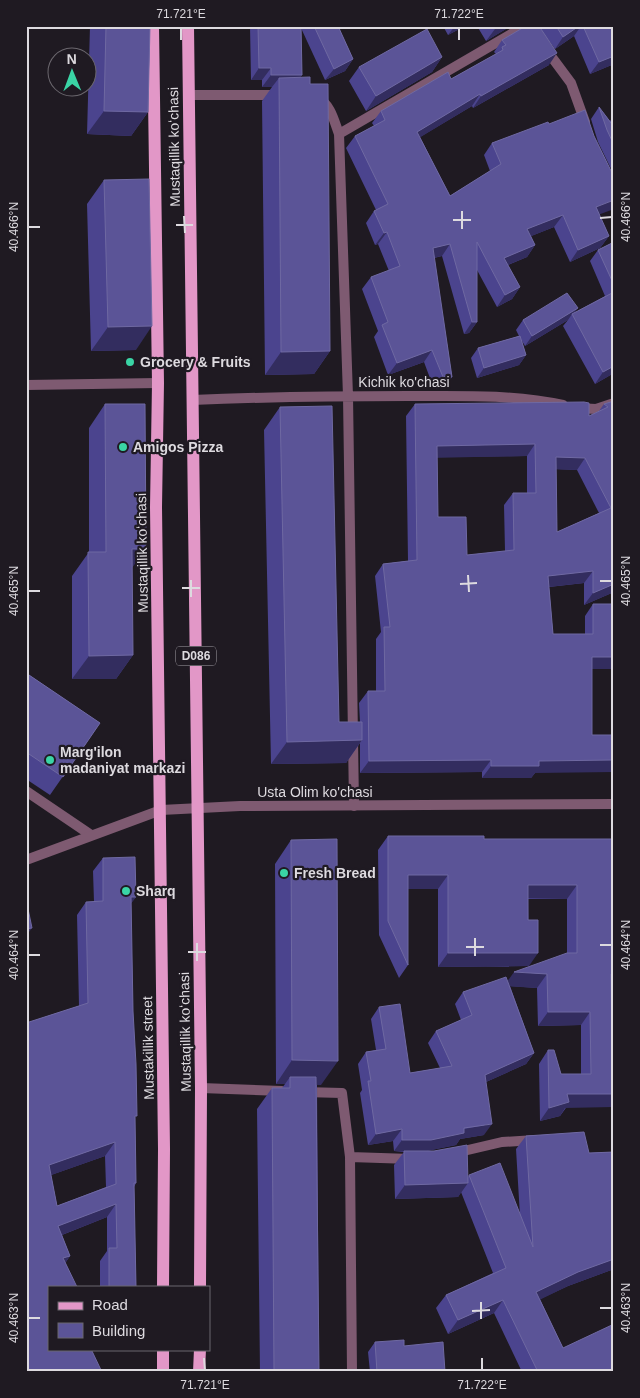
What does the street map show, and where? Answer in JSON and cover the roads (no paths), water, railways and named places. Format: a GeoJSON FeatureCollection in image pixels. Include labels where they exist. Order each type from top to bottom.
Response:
{"type":"FeatureCollection","features":[{"type":"Feature","properties":{"kind":"main road","name":"Mustaqillik koʻchasi"},"geometry":{"type":"LineString","coordinates":[[153,26],[158,383],[156,507],[161,810]]}},
{"type":"Feature","properties":{"kind":"main road","name":"Mustaqillik koʻchasi"},"geometry":{"type":"LineString","coordinates":[[188,26],[201,1088],[200,1286]]}},
{"type":"Feature","properties":{"kind":"main road","name":"Mustakillik street"},"geometry":{"type":"LineString","coordinates":[[161,810],[164,1149],[163,1286]]}},
{"type":"Feature","properties":{"kind":"main road"},"geometry":{"type":"LineString","coordinates":[[163,1350],[163,1372]]}},
{"type":"Feature","properties":{"kind":"main road"},"geometry":{"type":"LineString","coordinates":[[200,1350],[200,1372]]}},
{"type":"Feature","properties":{"kind":"street"},"geometry":{"type":"LineString","coordinates":[[339,134],[525,26]]}},
{"type":"Feature","properties":{"kind":"street"},"geometry":{"type":"LineString","coordinates":[[535,34],[571,83],[589,135]]}},
{"type":"Feature","properties":{"kind":"street"},"geometry":{"type":"LineString","coordinates":[[189,94],[288,94]]}},
{"type":"Feature","properties":{"kind":"street"},"geometry":{"type":"LineString","coordinates":[[308,95],[325,102],[339,134],[348,396],[354,806]]}},
{"type":"Feature","properties":{"kind":"street"},"geometry":{"type":"LineString","coordinates":[[26,384],[158,383]]}},
{"type":"Feature","properties":{"kind":"street","name":"Kichik ko'chasi"},"geometry":{"type":"LineString","coordinates":[[192,400],[348,396],[455,396],[514,398],[586,409],[596,409],[614,403]]}},
{"type":"Feature","properties":{"kind":"street"},"geometry":{"type":"LineString","coordinates":[[26,791],[91,836]]}},
{"type":"Feature","properties":{"kind":"street","name":"Usta Olim ko'chasi"},"geometry":{"type":"LineString","coordinates":[[26,860],[161,810],[198,807],[614,804]]}},
{"type":"Feature","properties":{"kind":"street"},"geometry":{"type":"LineString","coordinates":[[201,1088],[342,1093],[350,1157],[352,1372]]}},
{"type":"Feature","properties":{"kind":"street"},"geometry":{"type":"LineString","coordinates":[[441,1156],[502,1142],[550,1138]]}},
{"type":"Feature","properties":{"kind":"street"},"geometry":{"type":"LineString","coordinates":[[350,1157],[423,1160]]}},
{"type":"Feature","properties":{"kind":"place","name":"Grocery & Fruits"},"geometry":{"type":"Point","coordinates":[130,362]}},
{"type":"Feature","properties":{"kind":"place","name":"Amigos Pizza"},"geometry":{"type":"Point","coordinates":[123,447]}},
{"type":"Feature","properties":{"kind":"place","name":"Marg'ilon madaniyat markazi"},"geometry":{"type":"Point","coordinates":[50,760]}},
{"type":"Feature","properties":{"kind":"place","name":"Fresh Bread"},"geometry":{"type":"Point","coordinates":[284,873]}},
{"type":"Feature","properties":{"kind":"place","name":"Sharq"},"geometry":{"type":"Point","coordinates":[126,891]}}]}
